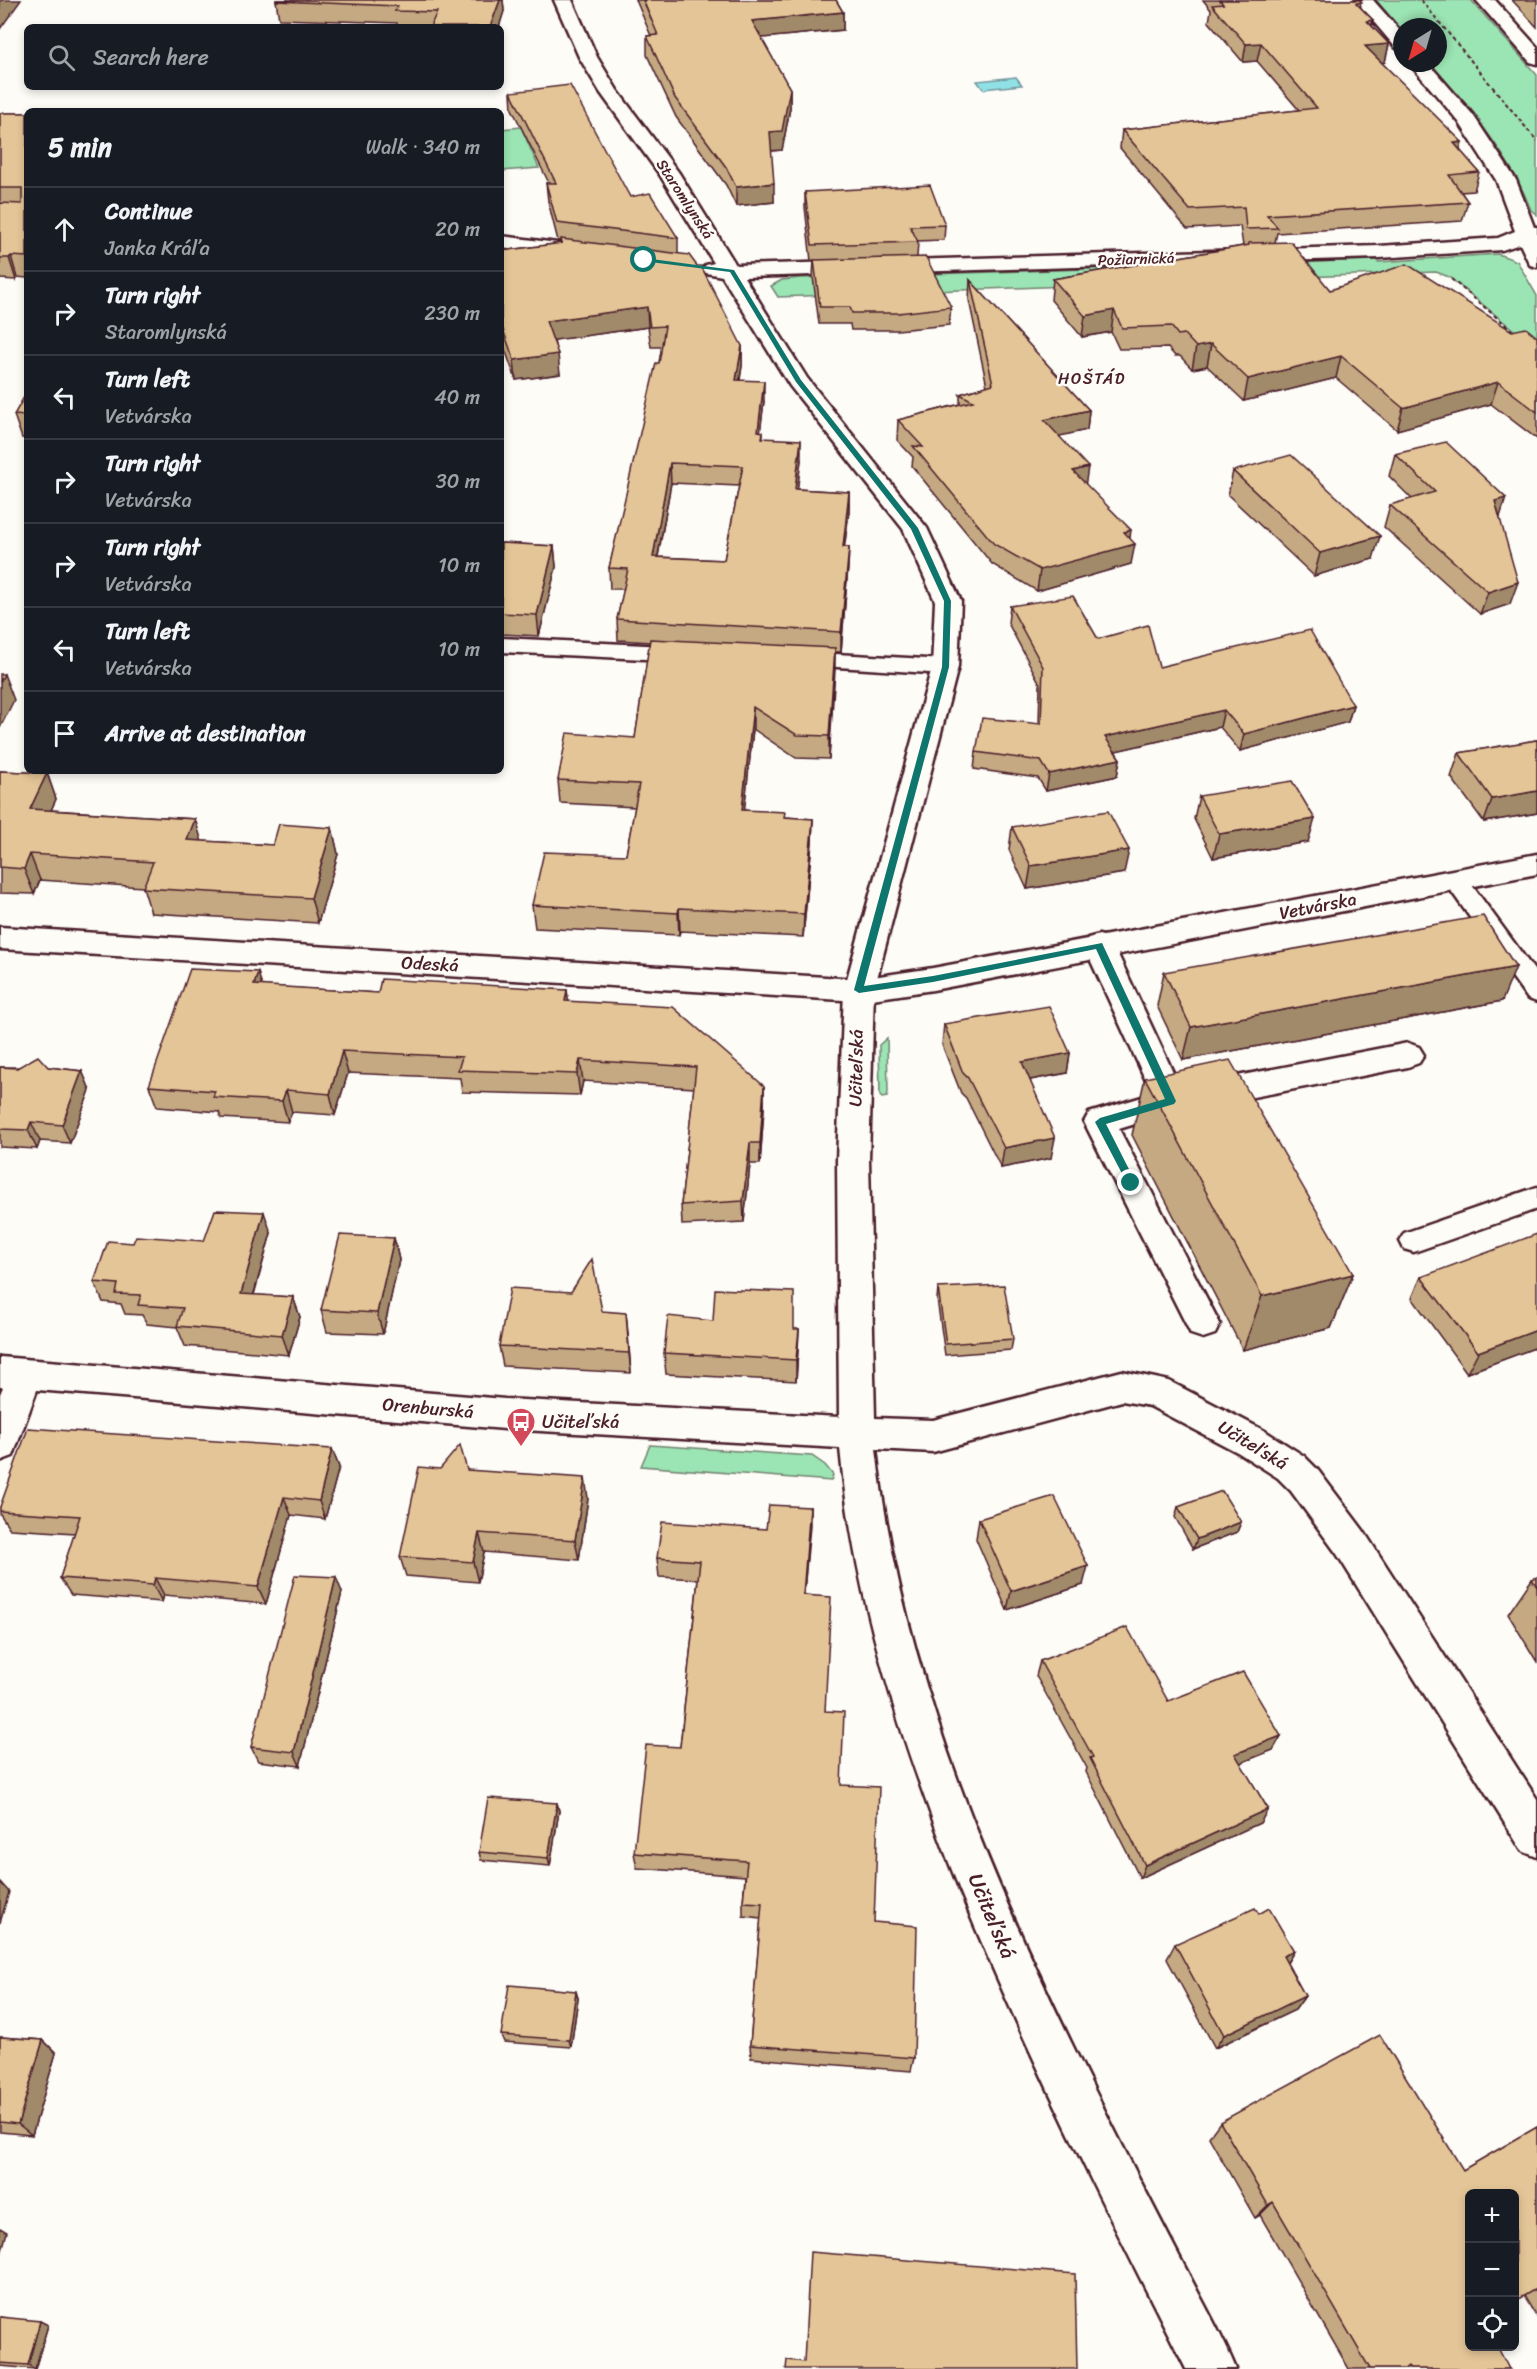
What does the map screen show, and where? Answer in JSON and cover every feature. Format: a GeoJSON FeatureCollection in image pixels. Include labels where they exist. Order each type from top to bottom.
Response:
{"type":"FeatureCollection","features":[{"type":"Feature","properties":{"kind":"street","name":"Staromlynská"},"geometry":{"type":"LineString","coordinates":[[563,0],[588,57],[609,92],[669,173],[732,271],[798,381],[915,528],[948,601],[945,667],[859,990]]}},
{"type":"Feature","properties":{"kind":"street"},"geometry":{"type":"LineString","coordinates":[[1364,0],[1393,34]]}},
{"type":"Feature","properties":{"kind":"street"},"geometry":{"type":"LineString","coordinates":[[1485,0],[1536,55]]}},
{"type":"Feature","properties":{"kind":"street"},"geometry":{"type":"LineString","coordinates":[[1426,72],[1466,119],[1506,180],[1531,233],[1537,261]]}},
{"type":"Feature","properties":{"kind":"street","name":"Požiarnická"},"geometry":{"type":"LineString","coordinates":[[695,266],[732,271],[1379,252],[1502,244],[1531,233]]}},
{"type":"Feature","properties":{"kind":"street"},"geometry":{"type":"LineString","coordinates":[[504,242],[604,254]]}},
{"type":"Feature","properties":{"kind":"street","name":"Vetvárska"},"geometry":{"type":"LineString","coordinates":[[859,990],[933,979],[1537,864]]}},
{"type":"Feature","properties":{"kind":"street","name":"Odeská"},"geometry":{"type":"LineString","coordinates":[[0,938],[859,990]]}},
{"type":"Feature","properties":{"kind":"street"},"geometry":{"type":"LineString","coordinates":[[1099,946],[1171,1101]]}},
{"type":"Feature","properties":{"kind":"street","name":"Učiteľská"},"geometry":{"type":"LineString","coordinates":[[859,990],[853,1160],[857,1433],[861,1478],[888,1621],[946,1805],[1021,1986],[1114,2181],[1212,2369]]}},
{"type":"Feature","properties":{"kind":"street"},"geometry":{"type":"LineString","coordinates":[[1203,1324],[1100,1122],[1171,1101],[1408,1055]]}},
{"type":"Feature","properties":{"kind":"street"},"geometry":{"type":"LineString","coordinates":[[0,1445],[13,1373]]}},
{"type":"Feature","properties":{"kind":"street","name":"Orenburská"},"geometry":{"type":"LineString","coordinates":[[13,1373],[505,1414],[857,1433]]}},
{"type":"Feature","properties":{"kind":"street","name":"Učiteľská"},"geometry":{"type":"LineString","coordinates":[[857,1433],[933,1436],[1122,1386],[1156,1392],[1252,1442],[1291,1467],[1339,1525],[1537,1836]]}},
{"type":"Feature","properties":{"kind":"lane"},"geometry":{"type":"LineString","coordinates":[[504,645],[712,655]]}},
{"type":"Feature","properties":{"kind":"lane"},"geometry":{"type":"LineString","coordinates":[[782,659],[945,667]]}},
{"type":"Feature","properties":{"kind":"lane"},"geometry":{"type":"LineString","coordinates":[[1455,879],[1537,993]]}},
{"type":"Feature","properties":{"kind":"lane"},"geometry":{"type":"LineString","coordinates":[[1413,1241],[1537,1198]]}},
{"type":"Feature","properties":{"kind":"path"},"geometry":{"type":"LineString","coordinates":[[1421,0],[1537,141]]}},
{"type":"Feature","properties":{"kind":"green space"},"geometry":{"type":"Polygon","coordinates":[[[1376,0],[1471,0],[1537,75],[1537,215],[1531,210],[1500,150],[1437,72],[1447,72],[1447,18],[1393,18],[1393,20],[1376,0]]]}},
{"type":"Feature","properties":{"kind":"green space"},"geometry":{"type":"Polygon","coordinates":[[[521,127],[539,168],[504,171],[504,129],[521,127]]]}},
{"type":"Feature","properties":{"kind":"green space"},"geometry":{"type":"Polygon","coordinates":[[[1498,254],[1517,261],[1537,296],[1537,349],[1449,277],[1436,272],[778,297],[771,286],[782,280],[801,278],[1376,260],[1378,262],[1498,254]]]}},
{"type":"Feature","properties":{"kind":"green space"},"geometry":{"type":"Polygon","coordinates":[[[887,1038],[888,1092],[887,1097],[882,1098],[880,1096],[879,1045],[887,1038]]]}},
{"type":"Feature","properties":{"kind":"green space"},"geometry":{"type":"Polygon","coordinates":[[[650,1445],[812,1456],[825,1465],[833,1475],[831,1481],[641,1466],[650,1445]]]}},
{"type":"Feature","properties":{"kind":"water"},"geometry":{"type":"Polygon","coordinates":[[[1016,77],[1022,85],[983,89],[977,81],[1016,77]]]}},
{"type":"Feature","properties":{"kind":"building"},"geometry":{"type":"Polygon","coordinates":[[[500,0],[491,24],[431,24],[437,12],[395,11],[398,6],[276,1],[500,0]]]}},
{"type":"Feature","properties":{"kind":"building"},"geometry":{"type":"Polygon","coordinates":[[[643,0],[836,0],[843,12],[752,21],[790,89],[782,131],[770,132],[774,183],[736,187],[726,167],[675,98],[647,36],[658,35],[643,0]]]}},
{"type":"Feature","properties":{"kind":"building"},"geometry":{"type":"Polygon","coordinates":[[[1220,0],[1360,0],[1362,2],[1356,3],[1373,20],[1367,21],[1389,44],[1365,46],[1462,142],[1454,143],[1479,172],[1449,175],[1468,202],[1267,215],[1278,228],[1246,229],[1244,207],[1190,210],[1122,130],[1317,108],[1261,43],[1246,44],[1212,5],[1223,4],[1220,0]]]}},
{"type":"Feature","properties":{"kind":"building"},"geometry":{"type":"Polygon","coordinates":[[[570,85],[630,197],[650,193],[678,238],[557,223],[546,183],[556,183],[511,92],[570,85]]]}},
{"type":"Feature","properties":{"kind":"building"},"geometry":{"type":"Polygon","coordinates":[[[0,113],[24,113],[24,257],[0,258],[0,203],[22,204],[22,188],[0,188],[0,113]]]}},
{"type":"Feature","properties":{"kind":"building"},"geometry":{"type":"Polygon","coordinates":[[[930,185],[945,225],[910,226],[918,242],[812,245],[805,192],[930,185]]]}},
{"type":"Feature","properties":{"kind":"building"},"geometry":{"type":"Polygon","coordinates":[[[561,239],[689,255],[697,266],[701,266],[742,346],[736,380],[764,381],[758,431],[763,432],[762,438],[801,440],[795,489],[849,492],[843,547],[849,547],[841,632],[617,619],[628,569],[609,568],[656,363],[659,363],[665,326],[650,327],[647,307],[546,321],[558,354],[514,360],[504,332],[504,251],[562,243],[561,239]],[[670,463],[653,557],[724,560],[743,466],[670,463]]]}},
{"type":"Feature","properties":{"kind":"building"},"geometry":{"type":"Polygon","coordinates":[[[1291,242],[1330,290],[1407,264],[1512,331],[1526,328],[1537,337],[1537,412],[1498,382],[1403,408],[1341,356],[1248,379],[1211,344],[1196,347],[1184,334],[1178,335],[1171,326],[1122,328],[1114,310],[1085,316],[1053,279],[1249,245],[1249,243],[1291,242]]]}},
{"type":"Feature","properties":{"kind":"building"},"geometry":{"type":"Polygon","coordinates":[[[926,257],[951,307],[898,313],[852,313],[850,307],[820,307],[814,260],[926,257]]]}},
{"type":"Feature","properties":{"kind":"building"},"geometry":{"type":"Polygon","coordinates":[[[970,280],[1089,410],[1044,420],[1088,467],[1073,471],[1131,530],[1124,532],[1135,544],[1040,570],[994,544],[913,446],[923,447],[898,420],[973,401],[960,394],[993,384],[970,280]]]}},
{"type":"Feature","properties":{"kind":"building"},"geometry":{"type":"Polygon","coordinates":[[[24,397],[24,416],[14,415],[24,397]]]}},
{"type":"Feature","properties":{"kind":"building"},"geometry":{"type":"Polygon","coordinates":[[[1446,442],[1506,498],[1495,501],[1518,582],[1488,592],[1390,505],[1435,492],[1395,454],[1446,442]]]}},
{"type":"Feature","properties":{"kind":"building"},"geometry":{"type":"Polygon","coordinates":[[[1291,455],[1380,536],[1320,553],[1233,471],[1291,455]]]}},
{"type":"Feature","properties":{"kind":"building"},"geometry":{"type":"Polygon","coordinates":[[[504,543],[554,546],[537,615],[504,613],[504,543]]]}},
{"type":"Feature","properties":{"kind":"building"},"geometry":{"type":"Polygon","coordinates":[[[1073,596],[1098,639],[1148,625],[1159,667],[1310,630],[1353,705],[1244,734],[1224,710],[1105,737],[1120,759],[1049,774],[1041,761],[976,752],[982,718],[1041,724],[1043,667],[1010,606],[1073,596]]]}},
{"type":"Feature","properties":{"kind":"building"},"geometry":{"type":"Polygon","coordinates":[[[650,639],[835,648],[829,736],[797,735],[753,707],[742,810],[785,812],[784,817],[813,819],[804,914],[679,908],[678,913],[532,905],[544,852],[626,855],[639,784],[558,780],[567,733],[635,738],[650,639]]]}},
{"type":"Feature","properties":{"kind":"building"},"geometry":{"type":"Polygon","coordinates":[[[1537,740],[1537,791],[1492,799],[1459,753],[1537,740]]]}},
{"type":"Feature","properties":{"kind":"building"},"geometry":{"type":"Polygon","coordinates":[[[0,771],[47,774],[30,809],[195,819],[187,840],[273,845],[279,824],[332,828],[311,898],[143,888],[153,862],[30,854],[24,869],[0,867],[0,771]]]}},
{"type":"Feature","properties":{"kind":"building"},"geometry":{"type":"Polygon","coordinates":[[[1292,781],[1315,819],[1219,834],[1199,796],[1292,781]]]}},
{"type":"Feature","properties":{"kind":"building"},"geometry":{"type":"Polygon","coordinates":[[[1108,811],[1129,850],[1031,866],[1012,827],[1108,811]]]}},
{"type":"Feature","properties":{"kind":"building"},"geometry":{"type":"Polygon","coordinates":[[[1483,916],[1516,967],[1191,1027],[1164,972],[1483,916]]]}},
{"type":"Feature","properties":{"kind":"building"},"geometry":{"type":"Polygon","coordinates":[[[190,969],[258,972],[254,985],[378,993],[381,979],[567,990],[565,1001],[673,1007],[764,1086],[760,1143],[750,1143],[743,1201],[681,1205],[696,1067],[580,1060],[577,1074],[458,1070],[462,1057],[342,1051],[330,1094],[286,1090],[282,1101],[213,1097],[215,1091],[149,1086],[190,969]]]}},
{"type":"Feature","properties":{"kind":"building"},"geometry":{"type":"Polygon","coordinates":[[[1049,1006],[1070,1053],[1022,1062],[1055,1138],[1004,1148],[968,1078],[963,1073],[944,1024],[1049,1006]]]}},
{"type":"Feature","properties":{"kind":"building"},"geometry":{"type":"Polygon","coordinates":[[[38,1056],[48,1067],[82,1071],[62,1125],[31,1122],[28,1130],[0,1129],[0,1067],[17,1068],[38,1056]]]}},
{"type":"Feature","properties":{"kind":"building"},"geometry":{"type":"Polygon","coordinates":[[[1230,1060],[1353,1274],[1262,1296],[1145,1078],[1230,1060]]]}},
{"type":"Feature","properties":{"kind":"building"},"geometry":{"type":"Polygon","coordinates":[[[215,1210],[264,1212],[241,1294],[293,1297],[282,1335],[177,1326],[183,1308],[138,1305],[141,1295],[116,1294],[118,1284],[94,1282],[108,1241],[133,1243],[136,1236],[204,1241],[215,1210]]]}},
{"type":"Feature","properties":{"kind":"building"},"geometry":{"type":"Polygon","coordinates":[[[1537,1234],[1537,1330],[1478,1352],[1421,1277],[1537,1234]]]}},
{"type":"Feature","properties":{"kind":"building"},"geometry":{"type":"Polygon","coordinates":[[[340,1235],[394,1238],[377,1313],[321,1310],[340,1235]]]}},
{"type":"Feature","properties":{"kind":"building"},"geometry":{"type":"Polygon","coordinates":[[[592,1259],[602,1311],[626,1313],[629,1353],[499,1346],[510,1288],[571,1292],[592,1259]]]}},
{"type":"Feature","properties":{"kind":"building"},"geometry":{"type":"Polygon","coordinates":[[[1004,1285],[1013,1339],[946,1344],[938,1288],[1004,1285]]]}},
{"type":"Feature","properties":{"kind":"building"},"geometry":{"type":"Polygon","coordinates":[[[715,1289],[794,1292],[794,1329],[799,1329],[796,1360],[664,1353],[668,1316],[713,1321],[715,1289]]]}},
{"type":"Feature","properties":{"kind":"building"},"geometry":{"type":"Polygon","coordinates":[[[28,1428],[332,1449],[319,1501],[284,1497],[258,1587],[155,1578],[153,1585],[60,1578],[80,1516],[0,1511],[28,1428]]]}},
{"type":"Feature","properties":{"kind":"building"},"geometry":{"type":"Polygon","coordinates":[[[460,1445],[467,1470],[585,1478],[575,1540],[479,1533],[473,1562],[400,1557],[419,1467],[440,1469],[460,1445]]]}},
{"type":"Feature","properties":{"kind":"building"},"geometry":{"type":"Polygon","coordinates":[[[1222,1491],[1241,1522],[1197,1539],[1178,1507],[1222,1491]]]}},
{"type":"Feature","properties":{"kind":"building"},"geometry":{"type":"Polygon","coordinates":[[[1054,1496],[1088,1566],[1011,1591],[979,1519],[1054,1496]]]}},
{"type":"Feature","properties":{"kind":"building"},"geometry":{"type":"Polygon","coordinates":[[[769,1505],[810,1507],[803,1595],[831,1597],[825,1711],[844,1712],[841,1785],[879,1787],[874,1922],[917,1926],[914,2058],[750,2045],[762,1903],[743,1902],[747,1861],[634,1853],[646,1745],[680,1747],[700,1561],[657,1558],[662,1522],[766,1529],[769,1505]]]}},
{"type":"Feature","properties":{"kind":"building"},"geometry":{"type":"Polygon","coordinates":[[[295,1575],[336,1577],[294,1752],[251,1747],[295,1575]]]}},
{"type":"Feature","properties":{"kind":"building"},"geometry":{"type":"Polygon","coordinates":[[[1537,1577],[1537,1587],[1532,1579],[1537,1577]]]}},
{"type":"Feature","properties":{"kind":"building"},"geometry":{"type":"Polygon","coordinates":[[[1127,1627],[1168,1701],[1243,1672],[1281,1736],[1235,1754],[1268,1809],[1145,1865],[1090,1758],[1093,1757],[1040,1661],[1127,1627]]]}},
{"type":"Feature","properties":{"kind":"building"},"geometry":{"type":"Polygon","coordinates":[[[488,1798],[557,1803],[548,1858],[479,1852],[488,1798]]]}},
{"type":"Feature","properties":{"kind":"building"},"geometry":{"type":"Polygon","coordinates":[[[1255,1908],[1259,1914],[1269,1908],[1294,1951],[1283,1956],[1305,1996],[1224,2035],[1175,1944],[1255,1908]]]}},
{"type":"Feature","properties":{"kind":"building"},"geometry":{"type":"Polygon","coordinates":[[[509,1985],[576,1991],[569,2040],[501,2035],[509,1985]]]}},
{"type":"Feature","properties":{"kind":"building"},"geometry":{"type":"Polygon","coordinates":[[[1380,2035],[1463,2170],[1537,2127],[1537,2288],[1519,2299],[1519,2189],[1465,2189],[1465,2351],[1500,2351],[1509,2369],[1410,2369],[1408,2366],[1404,2369],[1370,2369],[1273,2202],[1268,2205],[1220,2122],[1380,2035]]]}},
{"type":"Feature","properties":{"kind":"building"},"geometry":{"type":"Polygon","coordinates":[[[0,2037],[43,2040],[18,2124],[0,2122],[0,2037]]]}},
{"type":"Feature","properties":{"kind":"building"},"geometry":{"type":"Polygon","coordinates":[[[810,2252],[1075,2274],[1077,2369],[786,2369],[787,2360],[804,2362],[810,2252]]]}},
{"type":"Feature","properties":{"kind":"building"},"geometry":{"type":"Polygon","coordinates":[[[0,2317],[40,2321],[28,2365],[0,2363],[0,2317]]]}},
{"type":"Feature","properties":{"kind":"place","name":"Učiteľská"},"geometry":{"type":"Point","coordinates":[521,1448]}},
{"type":"Feature","properties":{"kind":"district","name":"HOŠTÁD"},"geometry":{"type":"Point","coordinates":[1092,378]}},
{"type":"Feature","properties":{"kind":"route"},"geometry":{"type":"LineString","coordinates":[[644,260],[732,271],[798,381],[915,528],[948,601],[945,667],[859,990],[933,979],[1099,946],[1171,1101],[1100,1122],[1131,1183]]}}]}
